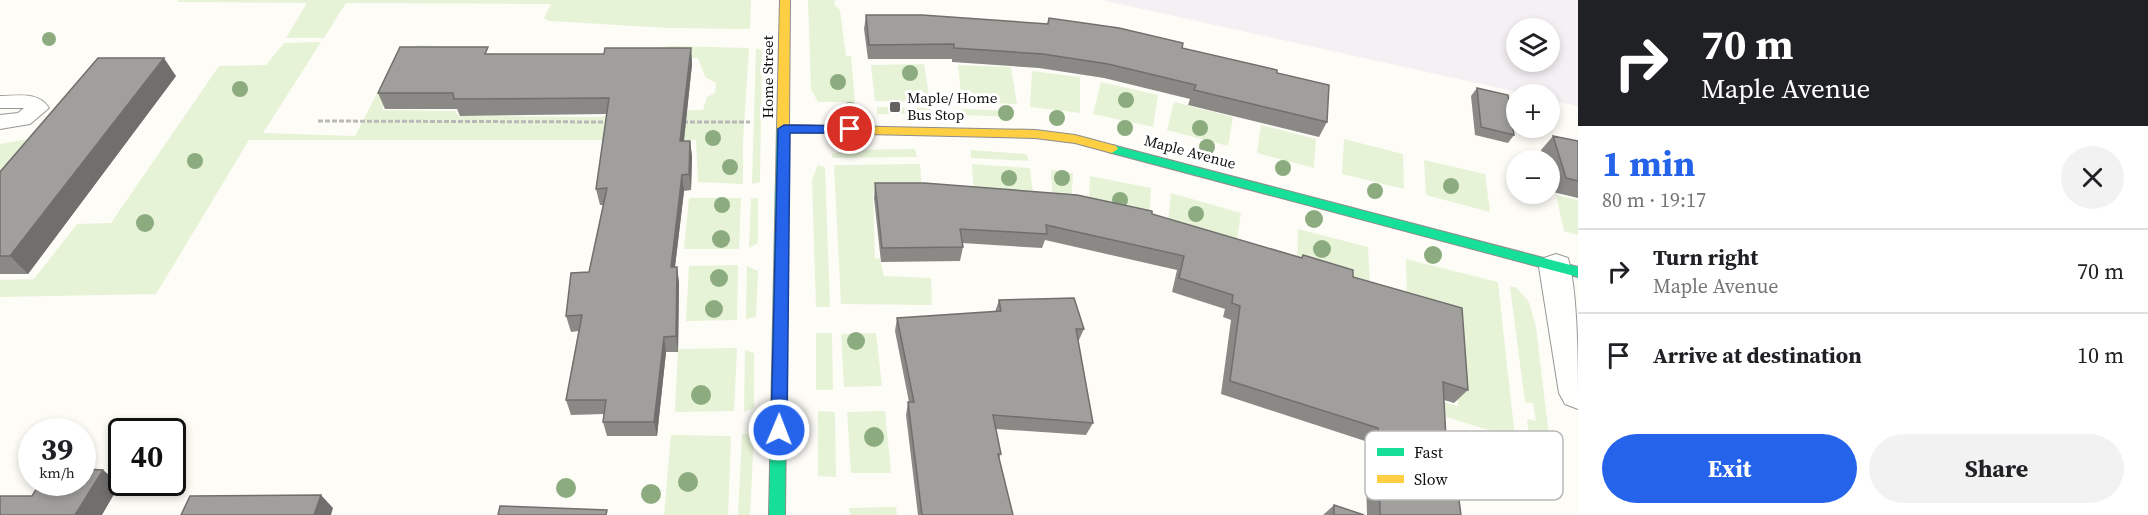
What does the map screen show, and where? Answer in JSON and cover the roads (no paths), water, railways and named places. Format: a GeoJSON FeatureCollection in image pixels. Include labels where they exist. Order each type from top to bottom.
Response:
{"type":"FeatureCollection","features":[{"type":"Feature","properties":{"kind":"street","name":"Home Street"},"geometry":{"type":"LineString","coordinates":[[777,515],[785,0]]}},
{"type":"Feature","properties":{"kind":"street","name":"Maple Avenue"},"geometry":{"type":"LineString","coordinates":[[784,129],[1024,134],[1075,139],[1567,270]]}},
{"type":"Feature","properties":{"kind":"street"},"geometry":{"type":"LineString","coordinates":[[1567,270],[1578,393]]}},
{"type":"Feature","properties":{"kind":"lane"},"geometry":{"type":"LineString","coordinates":[[0,102],[34,102],[39,108],[23,119],[0,122]]}},
{"type":"Feature","properties":{"kind":"place","name":"Maple/ Home Bus Stop"},"geometry":{"type":"Point","coordinates":[895,107]}}]}
